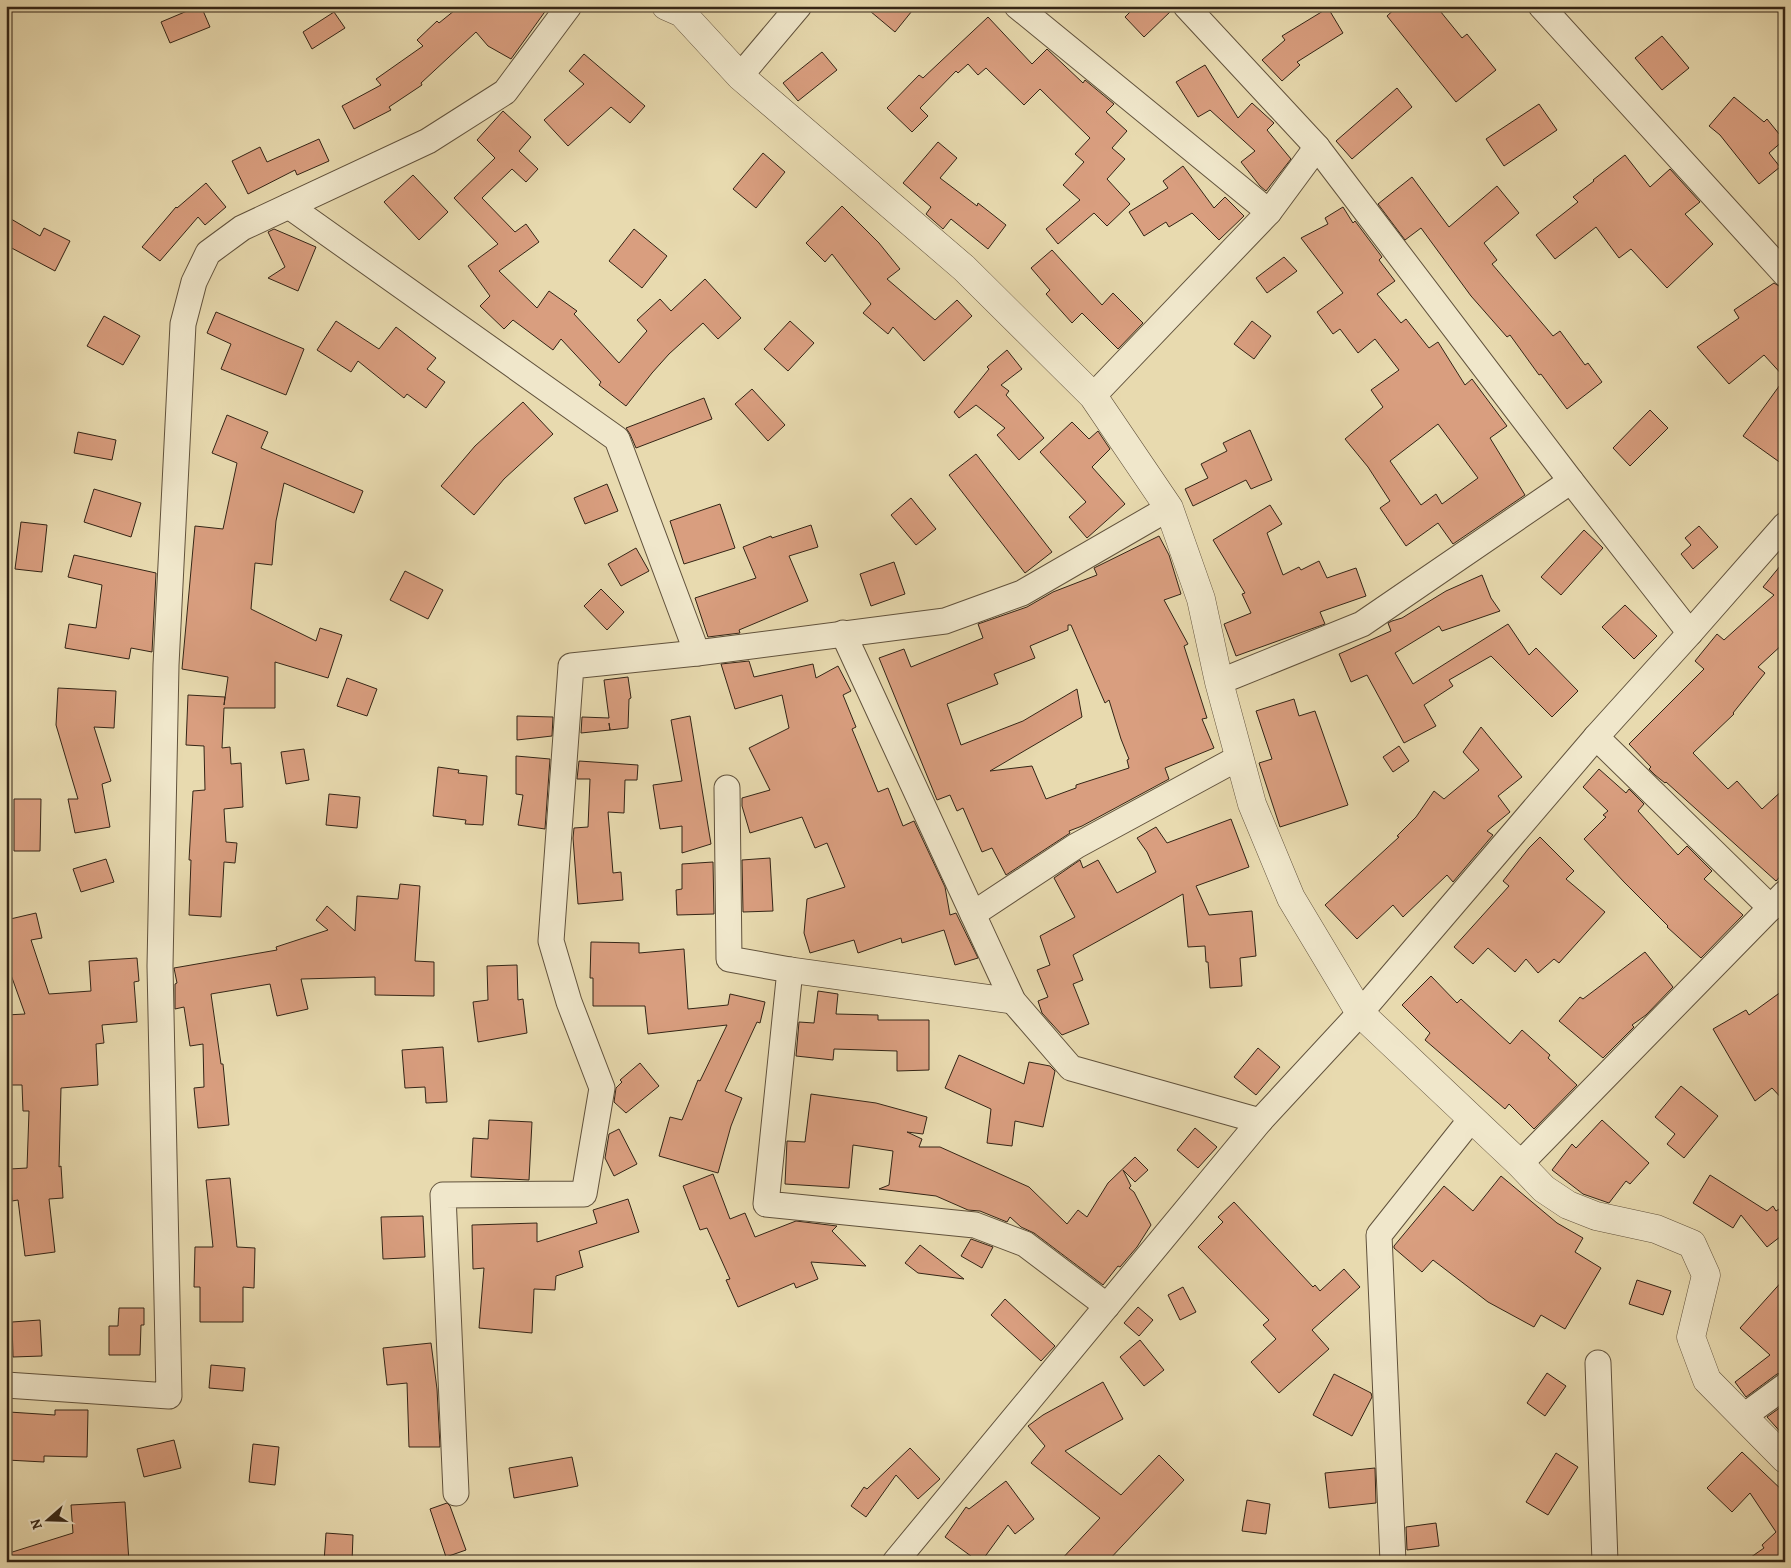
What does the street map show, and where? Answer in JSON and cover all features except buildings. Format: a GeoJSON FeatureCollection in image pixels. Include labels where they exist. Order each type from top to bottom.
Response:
{"type":"FeatureCollection","features":[{"type":"Feature","properties":{"kind":"street"},"geometry":{"type":"LineString","coordinates":[[6,1385],[169,1396],[160,966],[166,665],[183,324],[194,282],[208,253],[242,228],[428,141],[505,92],[569,6]]}},
{"type":"Feature","properties":{"kind":"street"},"geometry":{"type":"LineString","coordinates":[[666,6],[682,13],[740,76],[964,268],[1093,396],[1169,508],[1201,599],[1219,682],[1252,804],[1291,898],[1360,1013],[1472,1118],[1544,1189],[1568,1205],[1596,1216],[1656,1229],[1692,1244],[1706,1275],[1691,1337],[1707,1380],[1785,1459]]}},
{"type":"Feature","properties":{"kind":"street"},"geometry":{"type":"LineString","coordinates":[[740,76],[799,6]]}},
{"type":"Feature","properties":{"kind":"street"},"geometry":{"type":"LineString","coordinates":[[1017,6],[1269,212]]}},
{"type":"Feature","properties":{"kind":"street"},"geometry":{"type":"LineString","coordinates":[[1186,6],[1317,147],[1571,481],[1690,633]]}},
{"type":"Feature","properties":{"kind":"street"},"geometry":{"type":"LineString","coordinates":[[1541,6],[1785,274]]}},
{"type":"Feature","properties":{"kind":"street"},"geometry":{"type":"LineString","coordinates":[[1093,396],[1269,212],[1317,147]]}},
{"type":"Feature","properties":{"kind":"street"},"geometry":{"type":"LineString","coordinates":[[288,206],[617,439],[697,653]]}},
{"type":"Feature","properties":{"kind":"street"},"geometry":{"type":"LineString","coordinates":[[1219,682],[1362,624],[1571,481]]}},
{"type":"Feature","properties":{"kind":"street"},"geometry":{"type":"LineString","coordinates":[[456,1493],[443,1195],[584,1194],[602,1088],[569,1002],[551,941],[571,666],[697,653],[843,633],[945,622],[1022,594],[1169,508]]}},
{"type":"Feature","properties":{"kind":"street"},"geometry":{"type":"LineString","coordinates":[[895,1562],[1260,1121],[1360,1013],[1596,737],[1785,525]]}},
{"type":"Feature","properties":{"kind":"street"},"geometry":{"type":"LineString","coordinates":[[843,633],[1013,1001],[1071,1068],[1260,1121]]}},
{"type":"Feature","properties":{"kind":"street"},"geometry":{"type":"LineString","coordinates":[[1520,1164],[1778,901],[1596,737]]}},
{"type":"Feature","properties":{"kind":"street"},"geometry":{"type":"LineString","coordinates":[[973,914],[1076,846],[1240,757]]}},
{"type":"Feature","properties":{"kind":"street"},"geometry":{"type":"LineString","coordinates":[[727,788],[729,959],[790,970],[1013,1001]]}},
{"type":"Feature","properties":{"kind":"street"},"geometry":{"type":"LineString","coordinates":[[790,970],[766,1204],[975,1225],[1025,1244],[1107,1306]]}},
{"type":"Feature","properties":{"kind":"street"},"geometry":{"type":"LineString","coordinates":[[1393,1562],[1379,1235],[1472,1118]]}},
{"type":"Feature","properties":{"kind":"street"},"geometry":{"type":"LineString","coordinates":[[1598,1362],[1605,1562]]}},
{"type":"Feature","properties":{"kind":"street"},"geometry":{"type":"LineString","coordinates":[[1744,1416],[1785,1386]]}}]}
